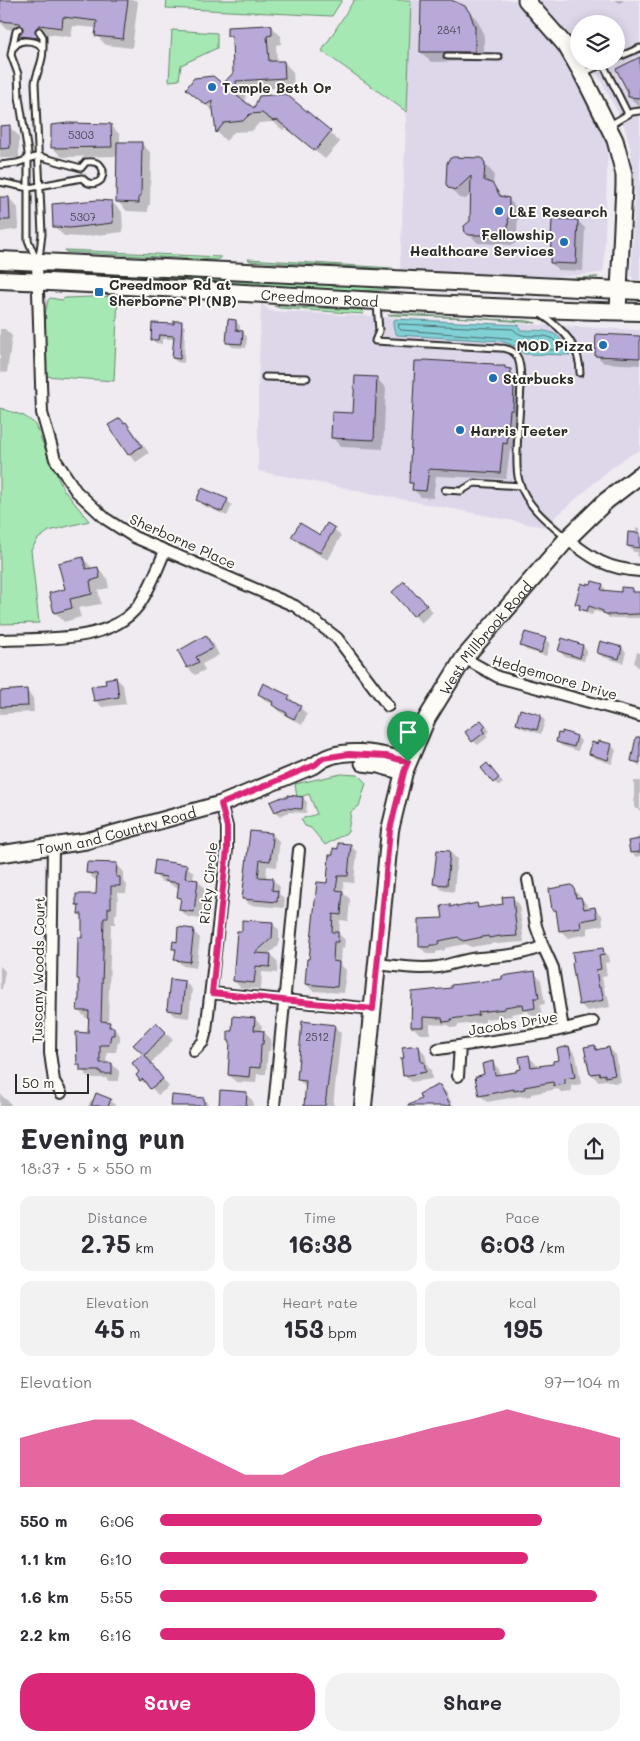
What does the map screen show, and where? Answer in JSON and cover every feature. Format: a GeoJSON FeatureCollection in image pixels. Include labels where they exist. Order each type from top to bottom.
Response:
{"type":"FeatureCollection","features":[{"type":"Feature","properties":{"kind":"main road","name":"Creedmoor Road"},"geometry":{"type":"LineString","coordinates":[[0,260],[640,291]]}},
{"type":"Feature","properties":{"kind":"main road","name":"Creedmoor Road"},"geometry":{"type":"LineString","coordinates":[[0,280],[640,312]]}},
{"type":"Feature","properties":{"kind":"main road","name":"West Millbrook Road"},"geometry":{"type":"LineString","coordinates":[[363,1106],[390,830],[406,767],[427,718],[464,658],[567,539],[606,501],[640,475]]}},
{"type":"Feature","properties":{"kind":"street"},"geometry":{"type":"LineString","coordinates":[[526,0],[566,46],[609,125],[620,155],[624,174],[618,311]]}},
{"type":"Feature","properties":{"kind":"street","name":"Sherborne Place"},"geometry":{"type":"LineString","coordinates":[[37,262],[42,413],[56,459],[76,491],[106,519],[134,537],[295,606],[336,638],[388,706]]}},
{"type":"Feature","properties":{"kind":"street"},"geometry":{"type":"LineString","coordinates":[[567,539],[607,566],[640,571]]}},
{"type":"Feature","properties":{"kind":"street"},"geometry":{"type":"LineString","coordinates":[[0,640],[83,636],[103,630],[123,620],[137,607],[149,588],[165,551]]}},
{"type":"Feature","properties":{"kind":"street","name":"Hedgemoore Drive"},"geometry":{"type":"LineString","coordinates":[[464,658],[498,677],[640,716]]}},
{"type":"Feature","properties":{"kind":"street","name":"Town and Country Road"},"geometry":{"type":"LineString","coordinates":[[0,854],[86,841],[221,804],[315,765],[326,767],[354,762],[406,767]]}},
{"type":"Feature","properties":{"kind":"street","name":"Ricky Circle"},"geometry":{"type":"LineString","coordinates":[[194,1051],[203,1042],[212,993],[227,849],[227,827],[221,804]]}},
{"type":"Feature","properties":{"kind":"street","name":"Tuscany Woods Court"},"geometry":{"type":"LineString","coordinates":[[53,847],[50,1053],[54,1081],[61,1092]]}},
{"type":"Feature","properties":{"kind":"street"},"geometry":{"type":"LineString","coordinates":[[274,1106],[299,850]]}},
{"type":"Feature","properties":{"kind":"street"},"geometry":{"type":"LineString","coordinates":[[528,880],[536,926],[554,968],[563,1029]]}},
{"type":"Feature","properties":{"kind":"street"},"geometry":{"type":"LineString","coordinates":[[376,964],[416,968],[437,967],[479,958],[515,956],[543,946]]}},
{"type":"Feature","properties":{"kind":"street"},"geometry":{"type":"LineString","coordinates":[[212,993],[373,1009]]}},
{"type":"Feature","properties":{"kind":"street","name":"Jacobs Drive"},"geometry":{"type":"LineString","coordinates":[[438,1049],[563,1029],[593,1022]]}},
{"type":"Feature","properties":{"kind":"street"},"geometry":{"type":"LineString","coordinates":[[458,1076],[460,1046]]}},
{"type":"Feature","properties":{"kind":"lane"},"geometry":{"type":"LineString","coordinates":[[19,29],[16,31],[11,55],[18,74],[19,97],[28,160],[28,240],[37,262]]}},
{"type":"Feature","properties":{"kind":"lane"},"geometry":{"type":"LineString","coordinates":[[37,262],[42,242],[35,83],[43,60],[43,37],[38,31]]}},
{"type":"Feature","properties":{"kind":"lane"},"geometry":{"type":"LineString","coordinates":[[12,49],[19,42],[30,41],[40,46],[43,50]]}},
{"type":"Feature","properties":{"kind":"lane"},"geometry":{"type":"LineString","coordinates":[[625,54],[640,48]]}},
{"type":"Feature","properties":{"kind":"lane"},"geometry":{"type":"LineString","coordinates":[[447,56],[499,57]]}},
{"type":"Feature","properties":{"kind":"lane"},"geometry":{"type":"LineString","coordinates":[[582,74],[590,70]]}},
{"type":"Feature","properties":{"kind":"lane"},"geometry":{"type":"LineString","coordinates":[[606,70],[628,114]]}},
{"type":"Feature","properties":{"kind":"lane"},"geometry":{"type":"LineString","coordinates":[[609,125],[628,114],[640,111]]}},
{"type":"Feature","properties":{"kind":"lane"},"geometry":{"type":"LineString","coordinates":[[0,165],[17,163],[38,156],[81,168]]}},
{"type":"Feature","properties":{"kind":"lane"},"geometry":{"type":"LineString","coordinates":[[86,162],[96,162],[102,166],[101,180],[96,183],[89,184],[82,178],[81,168],[86,162]]}},
{"type":"Feature","properties":{"kind":"lane"},"geometry":{"type":"LineString","coordinates":[[0,182],[29,188],[82,178]]}},
{"type":"Feature","properties":{"kind":"lane"},"geometry":{"type":"LineString","coordinates":[[377,300],[378,332],[376,341],[499,348],[512,351],[517,355],[520,374],[517,461],[521,486],[534,509],[567,539]]}},
{"type":"Feature","properties":{"kind":"lane"},"geometry":{"type":"LineString","coordinates":[[523,307],[542,315],[561,329],[572,343],[580,373]]}},
{"type":"Feature","properties":{"kind":"lane"},"geometry":{"type":"LineString","coordinates":[[265,377],[307,378]]}},
{"type":"Feature","properties":{"kind":"lane"},"geometry":{"type":"LineString","coordinates":[[445,490],[461,491],[474,483],[521,486]]}},
{"type":"Feature","properties":{"kind":"shaded area"},"geometry":{"type":"Polygon","coordinates":[[[411,0],[515,0],[563,54],[608,143],[604,268],[602,273],[556,277],[400,270],[411,0]]]}},
{"type":"Feature","properties":{"kind":"shaded area"},"geometry":{"type":"Polygon","coordinates":[[[537,0],[640,0],[640,280],[634,280],[631,275],[635,183],[630,146],[624,125],[596,70],[625,70],[625,15],[570,15],[570,37],[537,0]]]}},
{"type":"Feature","properties":{"kind":"shaded area"},"geometry":{"type":"Polygon","coordinates":[[[261,303],[270,311],[640,330],[640,450],[609,470],[544,527],[258,471],[261,303]]]}},
{"type":"Feature","properties":{"kind":"green space"},"geometry":{"type":"Polygon","coordinates":[[[167,0],[342,0],[332,16],[166,8],[167,0]]]}},
{"type":"Feature","properties":{"kind":"green space"},"geometry":{"type":"Polygon","coordinates":[[[354,0],[411,0],[407,112],[322,51],[354,0]]]}},
{"type":"Feature","properties":{"kind":"green space"},"geometry":{"type":"Polygon","coordinates":[[[172,30],[217,33],[217,48],[181,65],[179,80],[169,81],[172,30]]]}},
{"type":"Feature","properties":{"kind":"green space"},"geometry":{"type":"Polygon","coordinates":[[[65,250],[221,258],[216,260],[66,252],[65,250]]]}},
{"type":"Feature","properties":{"kind":"green space"},"geometry":{"type":"Polygon","coordinates":[[[248,259],[392,268],[401,273],[552,279],[598,277],[551,281],[401,275],[391,269],[250,261],[248,259]]]}},
{"type":"Feature","properties":{"kind":"green space"},"geometry":{"type":"Polygon","coordinates":[[[147,273],[400,287],[400,289],[329,292],[104,279],[104,276],[147,273]]]}},
{"type":"Feature","properties":{"kind":"green space"},"geometry":{"type":"Polygon","coordinates":[[[118,296],[114,381],[44,376],[43,324],[48,300],[50,298],[62,300],[65,298],[118,296]]]}},
{"type":"Feature","properties":{"kind":"green space"},"geometry":{"type":"Polygon","coordinates":[[[274,306],[360,310],[364,312],[363,314],[274,306]]]}},
{"type":"Feature","properties":{"kind":"green space"},"geometry":{"type":"Polygon","coordinates":[[[398,314],[528,321],[536,323],[472,318],[388,315],[398,314]]]}},
{"type":"Feature","properties":{"kind":"green space"},"geometry":{"type":"Polygon","coordinates":[[[0,408],[24,416],[34,423],[63,489],[89,521],[49,531],[38,539],[31,550],[39,623],[0,624],[0,408]]]}},
{"type":"Feature","properties":{"kind":"green space"},"geometry":{"type":"Polygon","coordinates":[[[341,774],[358,775],[366,783],[359,806],[351,812],[348,832],[325,845],[311,828],[305,826],[301,819],[317,814],[309,794],[297,798],[295,784],[341,774]]]}},
{"type":"Feature","properties":{"kind":"water"},"geometry":{"type":"Polygon","coordinates":[[[395,319],[519,325],[520,330],[551,332],[561,339],[570,355],[524,354],[515,346],[501,341],[397,335],[393,325],[395,319]]]}},
{"type":"Feature","properties":{"kind":"building"},"geometry":{"type":"Polygon","coordinates":[[[0,0],[128,0],[123,39],[95,36],[97,21],[63,17],[62,28],[39,25],[35,31],[38,38],[19,36],[23,29],[20,23],[0,21],[0,0]]]}},
{"type":"Feature","properties":{"kind":"building"},"geometry":{"type":"Polygon","coordinates":[[[421,0],[451,0],[465,6],[470,13],[475,27],[475,52],[420,52],[421,0]]]}},
{"type":"Feature","properties":{"kind":"building","name":"Temple Beth Or"},"geometry":{"type":"Polygon","coordinates":[[[272,26],[272,35],[267,36],[269,61],[284,61],[285,78],[236,81],[237,96],[254,108],[259,96],[286,94],[331,131],[315,151],[277,120],[273,121],[262,113],[250,114],[243,121],[224,123],[216,133],[212,101],[206,105],[186,89],[194,78],[213,76],[223,84],[233,73],[232,36],[227,36],[227,27],[272,26]]]}},
{"type":"Feature","properties":{"kind":"building"},"geometry":{"type":"Polygon","coordinates":[[[640,57],[640,98],[628,97],[628,92],[617,70],[625,70],[625,64],[640,57]]]}},
{"type":"Feature","properties":{"kind":"building"},"geometry":{"type":"Polygon","coordinates":[[[68,123],[111,124],[112,147],[51,148],[51,125],[68,123]]]}},
{"type":"Feature","properties":{"kind":"building"},"geometry":{"type":"Polygon","coordinates":[[[10,125],[10,148],[0,149],[0,126],[10,125]]]}},
{"type":"Feature","properties":{"kind":"building"},"geometry":{"type":"Polygon","coordinates":[[[117,142],[142,142],[141,196],[139,196],[139,203],[116,202],[117,142]]]}},
{"type":"Feature","properties":{"kind":"building"},"geometry":{"type":"Polygon","coordinates":[[[453,157],[482,158],[485,163],[484,180],[493,184],[500,196],[509,198],[508,230],[505,235],[469,235],[465,233],[464,226],[470,221],[471,176],[456,190],[448,188],[446,184],[447,163],[453,157]]]}},
{"type":"Feature","properties":{"kind":"building"},"geometry":{"type":"Polygon","coordinates":[[[0,197],[9,197],[10,220],[0,220],[0,197]]]}},
{"type":"Feature","properties":{"kind":"building"},"geometry":{"type":"Polygon","coordinates":[[[98,200],[112,201],[113,223],[70,228],[53,227],[52,204],[98,200]]]}},
{"type":"Feature","properties":{"kind":"building","name":"Fellowship Healthcare Services"},"geometry":{"type":"Polygon","coordinates":[[[552,219],[578,220],[576,264],[550,263],[552,219]]]}},
{"type":"Feature","properties":{"kind":"building"},"geometry":{"type":"Polygon","coordinates":[[[228,319],[236,320],[236,330],[243,331],[242,344],[226,343],[228,319]]]}},
{"type":"Feature","properties":{"kind":"building"},"geometry":{"type":"Polygon","coordinates":[[[174,321],[182,321],[180,359],[172,358],[174,336],[159,335],[158,340],[151,340],[152,323],[174,324],[174,321]]]}},
{"type":"Feature","properties":{"kind":"building"},"geometry":{"type":"Polygon","coordinates":[[[596,334],[640,336],[640,358],[595,356],[596,334]]]}},
{"type":"Feature","properties":{"kind":"building","name":"Harris Teeter"},"geometry":{"type":"Polygon","coordinates":[[[415,361],[494,364],[494,366],[505,366],[505,368],[511,369],[510,381],[512,381],[512,387],[514,387],[513,410],[510,410],[507,444],[503,443],[500,473],[429,469],[426,491],[412,490],[413,483],[409,483],[415,361]]]}},
{"type":"Feature","properties":{"kind":"building"},"geometry":{"type":"Polygon","coordinates":[[[355,376],[377,377],[374,440],[331,438],[332,412],[353,413],[355,376]]]}},
{"type":"Feature","properties":{"kind":"building"},"geometry":{"type":"Polygon","coordinates":[[[120,418],[124,423],[126,422],[142,446],[128,455],[108,425],[120,418]]]}},
{"type":"Feature","properties":{"kind":"building"},"geometry":{"type":"Polygon","coordinates":[[[202,488],[228,499],[222,512],[196,500],[202,488]]]}},
{"type":"Feature","properties":{"kind":"building"},"geometry":{"type":"Polygon","coordinates":[[[300,523],[320,535],[327,523],[335,528],[320,553],[291,537],[300,523]]]}},
{"type":"Feature","properties":{"kind":"building"},"geometry":{"type":"Polygon","coordinates":[[[628,532],[640,533],[640,548],[627,546],[628,532]]]}},
{"type":"Feature","properties":{"kind":"building"},"geometry":{"type":"Polygon","coordinates":[[[83,557],[86,569],[98,567],[100,578],[90,581],[92,594],[70,599],[72,608],[54,613],[49,593],[65,589],[58,563],[83,557]]]}},
{"type":"Feature","properties":{"kind":"building"},"geometry":{"type":"Polygon","coordinates":[[[404,581],[427,605],[413,616],[392,592],[404,581]]]}},
{"type":"Feature","properties":{"kind":"building"},"geometry":{"type":"Polygon","coordinates":[[[592,581],[603,584],[601,590],[621,592],[621,587],[632,588],[632,592],[640,592],[640,614],[609,615],[589,606],[587,611],[579,609],[580,605],[575,604],[581,583],[587,585],[587,583],[591,584],[592,581]]]}},
{"type":"Feature","properties":{"kind":"building"},"geometry":{"type":"Polygon","coordinates":[[[525,632],[546,638],[541,653],[520,646],[525,632]]]}},
{"type":"Feature","properties":{"kind":"building"},"geometry":{"type":"Polygon","coordinates":[[[206,635],[213,648],[196,657],[199,662],[187,668],[178,651],[206,635]]]}},
{"type":"Feature","properties":{"kind":"building"},"geometry":{"type":"Polygon","coordinates":[[[562,638],[583,645],[580,658],[558,651],[562,638]]]}},
{"type":"Feature","properties":{"kind":"building"},"geometry":{"type":"Polygon","coordinates":[[[600,641],[622,647],[619,659],[597,653],[600,641]]]}},
{"type":"Feature","properties":{"kind":"building"},"geometry":{"type":"Polygon","coordinates":[[[116,677],[119,697],[94,701],[91,686],[106,684],[105,679],[116,677]]]}},
{"type":"Feature","properties":{"kind":"building"},"geometry":{"type":"Polygon","coordinates":[[[263,683],[290,696],[288,699],[301,706],[294,719],[272,705],[273,702],[258,694],[263,683]]]}},
{"type":"Feature","properties":{"kind":"building"},"geometry":{"type":"Polygon","coordinates":[[[27,689],[28,706],[0,707],[0,691],[27,689]]]}},
{"type":"Feature","properties":{"kind":"building"},"geometry":{"type":"Polygon","coordinates":[[[520,709],[541,715],[537,730],[516,724],[520,709]]]}},
{"type":"Feature","properties":{"kind":"building"},"geometry":{"type":"Polygon","coordinates":[[[481,720],[486,726],[483,729],[485,732],[472,742],[465,732],[481,720]]]}},
{"type":"Feature","properties":{"kind":"building"},"geometry":{"type":"Polygon","coordinates":[[[562,731],[577,736],[574,747],[556,742],[558,733],[562,734],[562,731]]]}},
{"type":"Feature","properties":{"kind":"building"},"geometry":{"type":"Polygon","coordinates":[[[636,737],[640,737],[640,763],[631,761],[636,737]]]}},
{"type":"Feature","properties":{"kind":"building"},"geometry":{"type":"Polygon","coordinates":[[[599,741],[612,744],[608,760],[589,754],[592,742],[598,744],[599,741]]]}},
{"type":"Feature","properties":{"kind":"building"},"geometry":{"type":"Polygon","coordinates":[[[487,763],[499,778],[493,783],[481,768],[487,763]]]}},
{"type":"Feature","properties":{"kind":"building"},"geometry":{"type":"Polygon","coordinates":[[[288,795],[303,797],[302,809],[284,808],[275,812],[270,802],[282,797],[288,797],[288,795]]]}},
{"type":"Feature","properties":{"kind":"building"},"geometry":{"type":"Polygon","coordinates":[[[250,831],[272,833],[270,861],[260,860],[258,877],[273,878],[272,890],[278,891],[277,902],[242,899],[250,831]]]}},
{"type":"Feature","properties":{"kind":"building"},"geometry":{"type":"Polygon","coordinates":[[[640,839],[640,852],[630,853],[628,841],[640,839]]]}},
{"type":"Feature","properties":{"kind":"building"},"geometry":{"type":"Polygon","coordinates":[[[338,843],[351,844],[348,876],[338,876],[336,890],[343,891],[341,915],[333,914],[332,932],[338,932],[338,942],[334,942],[333,961],[339,962],[337,987],[305,984],[317,882],[327,883],[329,855],[333,855],[333,848],[338,849],[338,843]]]}},
{"type":"Feature","properties":{"kind":"building"},"geometry":{"type":"Polygon","coordinates":[[[437,850],[450,851],[447,885],[433,884],[437,850]]]}},
{"type":"Feature","properties":{"kind":"building"},"geometry":{"type":"Polygon","coordinates":[[[155,860],[187,865],[185,878],[198,880],[194,912],[179,910],[181,898],[177,897],[179,883],[165,881],[166,877],[153,875],[155,860]]]}},
{"type":"Feature","properties":{"kind":"building"},"geometry":{"type":"Polygon","coordinates":[[[87,862],[117,863],[116,877],[120,877],[120,886],[111,886],[111,908],[108,908],[108,918],[104,918],[101,1021],[110,1022],[109,1027],[114,1027],[114,1035],[111,1035],[109,1045],[100,1045],[100,1063],[112,1063],[112,1074],[101,1074],[101,1071],[80,1071],[80,1065],[77,1065],[76,1032],[88,1033],[89,1011],[77,1011],[79,1000],[79,979],[77,979],[78,937],[82,938],[82,914],[78,914],[79,905],[76,905],[76,894],[96,894],[97,874],[86,873],[87,862]]]}},
{"type":"Feature","properties":{"kind":"building"},"geometry":{"type":"Polygon","coordinates":[[[571,885],[574,887],[576,898],[581,897],[584,909],[595,907],[597,918],[580,921],[581,928],[559,931],[556,910],[552,910],[549,889],[571,885]]]}},
{"type":"Feature","properties":{"kind":"building"},"geometry":{"type":"Polygon","coordinates":[[[513,896],[517,936],[489,938],[488,936],[463,941],[458,937],[439,941],[436,945],[430,945],[430,947],[419,947],[419,919],[443,918],[441,906],[450,904],[450,907],[457,905],[457,907],[477,903],[478,908],[503,904],[502,897],[513,896]]]}},
{"type":"Feature","properties":{"kind":"building"},"geometry":{"type":"Polygon","coordinates":[[[242,920],[273,922],[272,938],[255,953],[271,954],[270,967],[256,966],[254,983],[233,981],[237,931],[242,931],[242,920]]]}},
{"type":"Feature","properties":{"kind":"building"},"geometry":{"type":"Polygon","coordinates":[[[178,927],[194,929],[190,962],[174,960],[176,949],[172,949],[173,941],[177,942],[178,927]]]}},
{"type":"Feature","properties":{"kind":"building"},"geometry":{"type":"Polygon","coordinates":[[[603,948],[604,955],[599,956],[601,969],[596,970],[599,988],[601,988],[604,1000],[579,1005],[572,952],[603,948]]]}},
{"type":"Feature","properties":{"kind":"building"},"geometry":{"type":"Polygon","coordinates":[[[535,971],[539,998],[534,998],[535,1008],[524,1010],[523,1004],[505,1007],[505,1009],[478,1012],[479,1015],[443,1022],[442,1018],[423,1017],[423,1027],[411,1027],[412,992],[451,988],[451,985],[502,979],[502,976],[535,971]]]}},
{"type":"Feature","properties":{"kind":"building"},"geometry":{"type":"Polygon","coordinates":[[[170,979],[185,981],[182,1012],[167,1010],[170,979]]]}},
{"type":"Feature","properties":{"kind":"building"},"geometry":{"type":"Polygon","coordinates":[[[233,1016],[255,1018],[254,1030],[264,1031],[263,1044],[261,1044],[260,1068],[250,1067],[249,1077],[228,1075],[230,1041],[228,1041],[228,1031],[232,1031],[233,1016]]]}},
{"type":"Feature","properties":{"kind":"building"},"geometry":{"type":"Polygon","coordinates":[[[302,1021],[335,1025],[325,1106],[304,1106],[306,1081],[297,1080],[302,1021]]]}},
{"type":"Feature","properties":{"kind":"building"},"geometry":{"type":"Polygon","coordinates":[[[156,1022],[166,1032],[145,1055],[163,1079],[150,1089],[143,1079],[140,1081],[136,1075],[139,1072],[132,1063],[143,1054],[133,1045],[156,1022]]]}},
{"type":"Feature","properties":{"kind":"building"},"geometry":{"type":"Polygon","coordinates":[[[419,1045],[421,1062],[424,1062],[426,1072],[403,1076],[401,1058],[404,1058],[402,1047],[419,1045]]]}},
{"type":"Feature","properties":{"kind":"building"},"geometry":{"type":"Polygon","coordinates":[[[595,1045],[596,1050],[609,1047],[615,1075],[605,1077],[605,1074],[590,1074],[584,1047],[595,1045]]]}},
{"type":"Feature","properties":{"kind":"building"},"geometry":{"type":"Polygon","coordinates":[[[569,1046],[575,1077],[565,1079],[565,1084],[554,1086],[553,1082],[524,1087],[525,1089],[514,1091],[514,1089],[479,1096],[475,1077],[484,1074],[482,1064],[493,1061],[495,1075],[516,1072],[516,1070],[521,1069],[519,1057],[529,1055],[531,1067],[553,1064],[553,1061],[559,1060],[557,1049],[569,1046]]]}},
{"type":"Feature","properties":{"kind":"building"},"geometry":{"type":"Polygon","coordinates":[[[440,1085],[451,1106],[407,1106],[421,1099],[419,1094],[440,1085]]]}},
{"type":"Feature","properties":{"kind":"building"},"geometry":{"type":"Polygon","coordinates":[[[220,1090],[247,1092],[246,1106],[219,1106],[220,1090]]]}},
{"type":"Feature","properties":{"kind":"building"},"geometry":{"type":"Polygon","coordinates":[[[96,1093],[111,1099],[108,1106],[91,1106],[96,1093]]]}},
{"type":"Feature","properties":{"kind":"building"},"geometry":{"type":"Polygon","coordinates":[[[172,1095],[204,1098],[204,1106],[171,1106],[172,1095]]]}},
{"type":"Feature","properties":{"kind":"place","name":"Temple Beth Or"},"geometry":{"type":"Point","coordinates":[212,87]}},
{"type":"Feature","properties":{"kind":"place","name":"L&E Research"},"geometry":{"type":"Point","coordinates":[499,211]}},
{"type":"Feature","properties":{"kind":"place","name":"Fellowship Healthcare Services"},"geometry":{"type":"Point","coordinates":[564,242]}},
{"type":"Feature","properties":{"kind":"place","name":"Creedmoor Rd at Sherborne Pl (NB)"},"geometry":{"type":"Point","coordinates":[99,292]}},
{"type":"Feature","properties":{"kind":"place","name":"MOD Pizza"},"geometry":{"type":"Point","coordinates":[603,345]}},
{"type":"Feature","properties":{"kind":"place","name":"Starbucks"},"geometry":{"type":"Point","coordinates":[493,378]}},
{"type":"Feature","properties":{"kind":"place","name":"Harris Teeter"},"geometry":{"type":"Point","coordinates":[460,430]}},
{"type":"Feature","properties":{"kind":"route"},"geometry":{"type":"LineString","coordinates":[[349,754],[366,754],[386,756],[408,762],[390,830],[373,1009],[212,993],[227,849],[227,827],[221,804],[315,765],[323,758],[349,754]]}}]}
